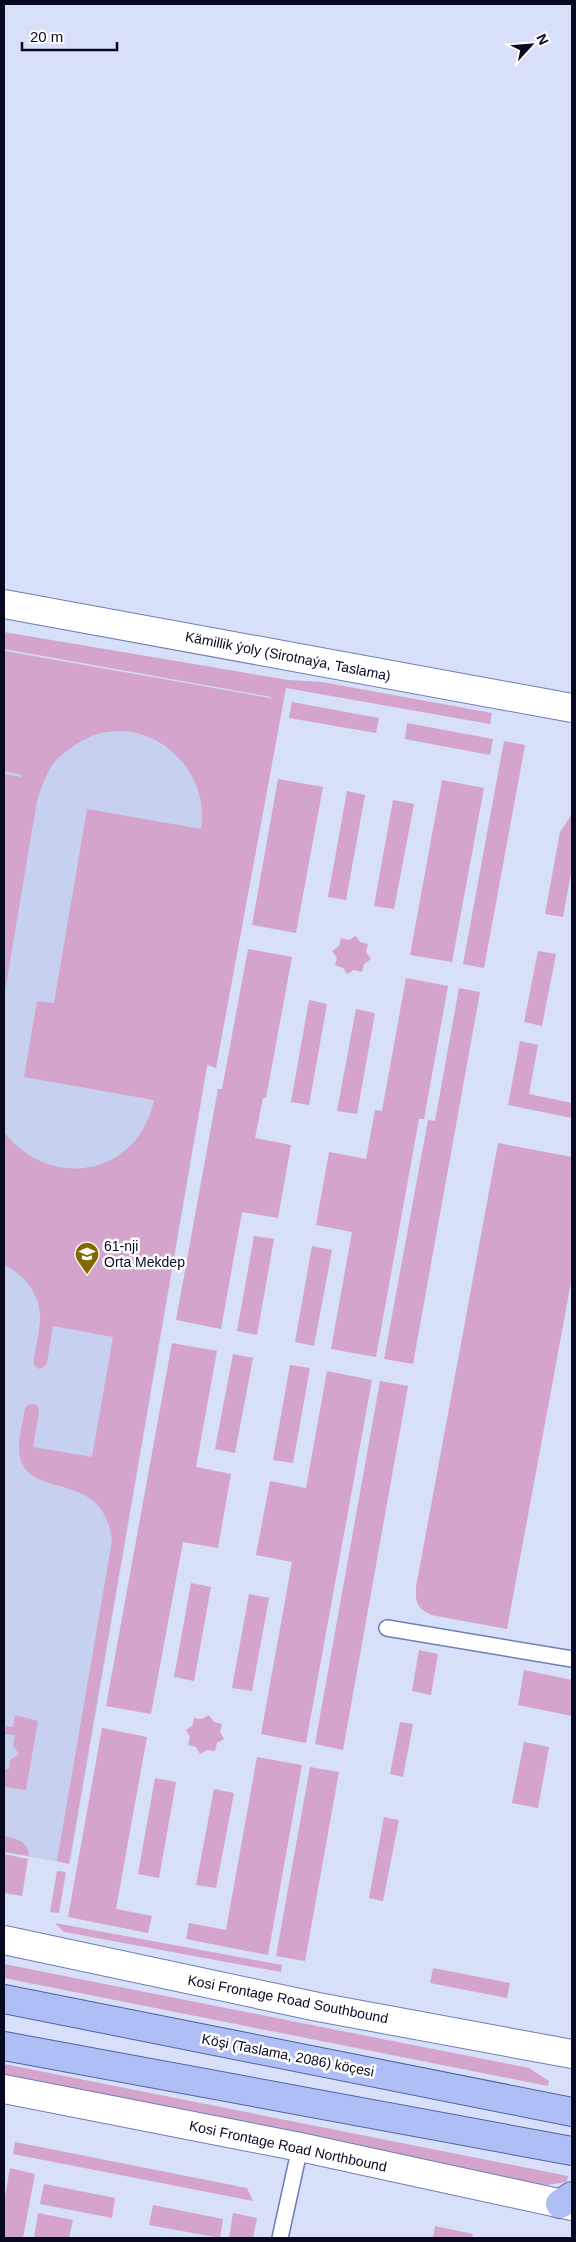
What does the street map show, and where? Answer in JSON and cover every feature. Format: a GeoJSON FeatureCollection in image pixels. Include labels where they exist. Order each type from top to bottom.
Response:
{"type":"FeatureCollection","features":[{"type":"Feature","properties":{"kind":"main road","name":"Köşi (Taslama, 2086) köçesi"},"geometry":{"type":"LineString","coordinates":[[4,1999],[572,2112]]}},
{"type":"Feature","properties":{"kind":"main road"},"geometry":{"type":"LineString","coordinates":[[4,2046],[572,2151]]}},
{"type":"Feature","properties":{"kind":"street","name":"Kämillik ýoly (Sirotnaýa, Taslama)"},"geometry":{"type":"LineString","coordinates":[[4,604],[572,708]]}},
{"type":"Feature","properties":{"kind":"street","name":"Kosi Frontage Road Southbound"},"geometry":{"type":"LineString","coordinates":[[4,1940],[318,2007],[572,2054]]}},
{"type":"Feature","properties":{"kind":"street","name":"Kosi Frontage Road Northbound"},"geometry":{"type":"LineString","coordinates":[[4,2089],[568,2202]]}},
{"type":"Feature","properties":{"kind":"lane"},"geometry":{"type":"LineString","coordinates":[[387,1628],[572,1659]]}},
{"type":"Feature","properties":{"kind":"lane"},"geometry":{"type":"LineString","coordinates":[[280,2238],[300,2147]]}},
{"type":"Feature","properties":{"kind":"shaded area","name":"61-nji Orta Mekdep"},"geometry":{"type":"Polygon","coordinates":[[[4,632],[288,680],[322,682],[492,713],[490,724],[286,688],[216,1068],[207,1065],[69,1864],[57,1861],[112,1541],[106,1517],[94,1502],[79,1493],[32,1476],[23,1465],[19,1442],[25,1409],[28,1405],[33,1404],[38,1406],[39,1412],[33,1447],[92,1457],[113,1337],[53,1326],[47,1363],[39,1369],[35,1366],[33,1361],[40,1321],[38,1303],[31,1287],[25,1280],[4,1265],[4,1132],[23,1151],[45,1163],[67,1168],[90,1167],[112,1160],[130,1146],[145,1126],[154,1100],[24,1077],[37,1001],[54,1003],[87,809],[201,829],[201,805],[195,782],[183,763],[166,747],[147,736],[125,731],[101,733],[78,743],[58,759],[47,774],[37,801],[4,997],[4,774],[21,777],[22,775],[4,771],[4,651],[270,698],[270,702],[271,697],[4,649],[4,632]]]}},
{"type":"Feature","properties":{"kind":"shaded area","name":"61-nji Orta Mekdep"},"geometry":{"type":"Polygon","coordinates":[[[4,650],[271,698],[70,1864],[4,1852],[4,650]]]}},
{"type":"Feature","properties":{"kind":"shaded area"},"geometry":{"type":"Polygon","coordinates":[[[292,702],[379,718],[376,733],[289,718],[292,702]]]}},
{"type":"Feature","properties":{"kind":"shaded area"},"geometry":{"type":"Polygon","coordinates":[[[407,723],[493,739],[490,755],[405,739],[407,723]]]}},
{"type":"Feature","properties":{"kind":"shaded area"},"geometry":{"type":"Polygon","coordinates":[[[504,741],[525,745],[484,968],[463,964],[504,741]]]}},
{"type":"Feature","properties":{"kind":"shaded area"},"geometry":{"type":"Polygon","coordinates":[[[278,779],[323,787],[296,933],[252,925],[278,779]]]}},
{"type":"Feature","properties":{"kind":"shaded area"},"geometry":{"type":"Polygon","coordinates":[[[442,780],[484,788],[452,962],[410,955],[442,780]]]}},
{"type":"Feature","properties":{"kind":"shaded area"},"geometry":{"type":"Polygon","coordinates":[[[347,791],[365,795],[346,900],[328,897],[347,791]]]}},
{"type":"Feature","properties":{"kind":"shaded area"},"geometry":{"type":"Polygon","coordinates":[[[393,800],[414,804],[394,909],[374,906],[393,800]]]}},
{"type":"Feature","properties":{"kind":"shaded area"},"geometry":{"type":"Polygon","coordinates":[[[572,814],[572,868],[563,917],[545,914],[560,832],[572,814]]]}},
{"type":"Feature","properties":{"kind":"shaded area"},"geometry":{"type":"Polygon","coordinates":[[[356,936],[360,942],[368,944],[366,952],[371,959],[364,964],[362,972],[354,970],[347,974],[343,968],[335,965],[337,958],[332,951],[339,946],[341,938],[349,940],[356,936]]]}},
{"type":"Feature","properties":{"kind":"shaded area"},"geometry":{"type":"Polygon","coordinates":[[[248,949],[292,957],[266,1098],[263,1098],[255,1138],[291,1145],[278,1218],[242,1212],[221,1329],[176,1320],[218,1089],[222,1089],[248,949]]]}},
{"type":"Feature","properties":{"kind":"shaded area"},"geometry":{"type":"Polygon","coordinates":[[[538,951],[556,954],[542,1026],[524,1022],[538,951]]]}},
{"type":"Feature","properties":{"kind":"shaded area"},"geometry":{"type":"Polygon","coordinates":[[[406,978],[448,986],[424,1119],[419,1119],[376,1357],[331,1349],[352,1232],[316,1225],[329,1152],[366,1159],[375,1110],[382,1111],[406,978]]]}},
{"type":"Feature","properties":{"kind":"shaded area"},"geometry":{"type":"Polygon","coordinates":[[[459,988],[480,992],[413,1364],[384,1359],[428,1120],[435,1121],[459,988]]]}},
{"type":"Feature","properties":{"kind":"shaded area"},"geometry":{"type":"Polygon","coordinates":[[[309,1000],[327,1004],[309,1105],[291,1102],[309,1000]]]}},
{"type":"Feature","properties":{"kind":"shaded area"},"geometry":{"type":"Polygon","coordinates":[[[356,1009],[375,1013],[357,1114],[337,1111],[356,1009]]]}},
{"type":"Feature","properties":{"kind":"shaded area"},"geometry":{"type":"Polygon","coordinates":[[[520,1041],[538,1045],[529,1094],[572,1103],[572,1118],[508,1105],[520,1041]]]}},
{"type":"Feature","properties":{"kind":"shaded area"},"geometry":{"type":"Polygon","coordinates":[[[498,1143],[572,1157],[572,1277],[507,1629],[431,1615],[418,1604],[416,1592],[498,1143]]]}},
{"type":"Feature","properties":{"kind":"shaded area"},"geometry":{"type":"Polygon","coordinates":[[[254,1236],[274,1239],[257,1335],[237,1331],[254,1236]]]}},
{"type":"Feature","properties":{"kind":"shaded area"},"geometry":{"type":"Polygon","coordinates":[[[312,1246],[332,1250],[314,1346],[295,1342],[312,1246]]]}},
{"type":"Feature","properties":{"kind":"shaded area"},"geometry":{"type":"Polygon","coordinates":[[[172,1343],[217,1351],[196,1467],[231,1474],[218,1548],[183,1542],[151,1714],[106,1706],[172,1343]]]}},
{"type":"Feature","properties":{"kind":"shaded area"},"geometry":{"type":"Polygon","coordinates":[[[233,1354],[253,1358],[235,1453],[215,1449],[233,1354]]]}},
{"type":"Feature","properties":{"kind":"shaded area"},"geometry":{"type":"Polygon","coordinates":[[[290,1365],[310,1368],[293,1463],[273,1460],[290,1365]]]}},
{"type":"Feature","properties":{"kind":"shaded area"},"geometry":{"type":"Polygon","coordinates":[[[327,1371],[372,1380],[306,1743],[261,1734],[292,1562],[256,1555],[270,1481],[306,1488],[327,1371]]]}},
{"type":"Feature","properties":{"kind":"shaded area"},"geometry":{"type":"Polygon","coordinates":[[[380,1381],[408,1386],[343,1750],[315,1744],[380,1381]]]}},
{"type":"Feature","properties":{"kind":"shaded area"},"geometry":{"type":"Polygon","coordinates":[[[191,1583],[211,1587],[194,1681],[174,1677],[191,1583]]]}},
{"type":"Feature","properties":{"kind":"shaded area"},"geometry":{"type":"Polygon","coordinates":[[[249,1594],[269,1598],[252,1691],[232,1688],[249,1594]]]}},
{"type":"Feature","properties":{"kind":"shaded area"},"geometry":{"type":"Polygon","coordinates":[[[419,1650],[438,1654],[431,1695],[412,1691],[419,1650]]]}},
{"type":"Feature","properties":{"kind":"shaded area"},"geometry":{"type":"Polygon","coordinates":[[[524,1670],[572,1680],[572,1716],[518,1705],[524,1670]]]}},
{"type":"Feature","properties":{"kind":"shaded area"},"geometry":{"type":"Polygon","coordinates":[[[15,1715],[38,1721],[26,1790],[4,1787],[4,1769],[9,1769],[10,1760],[19,1754],[13,1746],[15,1735],[5,1734],[6,1726],[13,1727],[15,1715]]]}},
{"type":"Feature","properties":{"kind":"shaded area"},"geometry":{"type":"Polygon","coordinates":[[[209,1715],[214,1722],[222,1724],[220,1732],[224,1739],[217,1743],[215,1751],[207,1750],[200,1754],[196,1747],[188,1745],[190,1737],[186,1730],[192,1726],[194,1718],[202,1719],[209,1715]]]}},
{"type":"Feature","properties":{"kind":"shaded area"},"geometry":{"type":"Polygon","coordinates":[[[400,1722],[413,1724],[403,1777],[390,1774],[400,1722]]]}},
{"type":"Feature","properties":{"kind":"shaded area"},"geometry":{"type":"Polygon","coordinates":[[[102,1728],[147,1737],[116,1909],[152,1916],[148,1933],[68,1917],[102,1728]]]}},
{"type":"Feature","properties":{"kind":"shaded area"},"geometry":{"type":"Polygon","coordinates":[[[524,1742],[549,1747],[538,1808],[512,1803],[524,1742]]]}},
{"type":"Feature","properties":{"kind":"shaded area"},"geometry":{"type":"Polygon","coordinates":[[[257,1757],[302,1765],[268,1955],[186,1939],[189,1923],[226,1930],[257,1757]]]}},
{"type":"Feature","properties":{"kind":"shaded area"},"geometry":{"type":"Polygon","coordinates":[[[310,1767],[339,1772],[305,1961],[276,1956],[310,1767]]]}},
{"type":"Feature","properties":{"kind":"shaded area"},"geometry":{"type":"Polygon","coordinates":[[[155,1778],[176,1782],[159,1878],[138,1874],[155,1778]]]}},
{"type":"Feature","properties":{"kind":"shaded area"},"geometry":{"type":"Polygon","coordinates":[[[214,1789],[234,1793],[216,1888],[196,1885],[214,1789]]]}},
{"type":"Feature","properties":{"kind":"shaded area"},"geometry":{"type":"Polygon","coordinates":[[[384,1817],[399,1820],[383,1901],[369,1898],[384,1817]]]}},
{"type":"Feature","properties":{"kind":"shaded area"},"geometry":{"type":"Polygon","coordinates":[[[4,1836],[21,1841],[26,1847],[29,1856],[4,1852],[4,1836]]]}},
{"type":"Feature","properties":{"kind":"shaded area"},"geometry":{"type":"Polygon","coordinates":[[[4,1854],[28,1859],[22,1896],[4,1893],[4,1854]]]}},
{"type":"Feature","properties":{"kind":"shaded area"},"geometry":{"type":"Polygon","coordinates":[[[57,1871],[66,1872],[59,1913],[50,1912],[57,1871]]]}},
{"type":"Feature","properties":{"kind":"shaded area"},"geometry":{"type":"Polygon","coordinates":[[[55,1923],[282,1965],[281,1972],[64,1932],[55,1923]]]}},
{"type":"Feature","properties":{"kind":"shaded area"},"geometry":{"type":"Polygon","coordinates":[[[4,1964],[529,2068],[549,2081],[548,2086],[4,1978],[4,1964]]]}},
{"type":"Feature","properties":{"kind":"shaded area"},"geometry":{"type":"Polygon","coordinates":[[[433,1968],[510,1983],[507,1998],[430,1983],[433,1968]]]}},
{"type":"Feature","properties":{"kind":"shaded area"},"geometry":{"type":"Polygon","coordinates":[[[4,2064],[568,2176],[567,2182],[547,2185],[538,2184],[4,2078],[4,2064]]]}},
{"type":"Feature","properties":{"kind":"shaded area"},"geometry":{"type":"Polygon","coordinates":[[[15,2142],[247,2188],[253,2201],[13,2154],[15,2142]]]}},
{"type":"Feature","properties":{"kind":"shaded area"},"geometry":{"type":"Polygon","coordinates":[[[10,2168],[35,2174],[23,2238],[4,2238],[4,2202],[10,2168]]]}},
{"type":"Feature","properties":{"kind":"shaded area"},"geometry":{"type":"Polygon","coordinates":[[[44,2184],[115,2198],[112,2218],[40,2204],[44,2184]]]}},
{"type":"Feature","properties":{"kind":"shaded area"},"geometry":{"type":"Polygon","coordinates":[[[153,2205],[223,2219],[220,2238],[149,2225],[153,2205]]]}},
{"type":"Feature","properties":{"kind":"shaded area"},"geometry":{"type":"Polygon","coordinates":[[[38,2213],[73,2220],[69,2238],[34,2238],[38,2213]]]}},
{"type":"Feature","properties":{"kind":"shaded area"},"geometry":{"type":"Polygon","coordinates":[[[233,2213],[257,2218],[253,2238],[229,2238],[233,2213]]]}},
{"type":"Feature","properties":{"kind":"shaded area"},"geometry":{"type":"Polygon","coordinates":[[[435,2226],[473,2234],[472,2238],[433,2238],[435,2226]]]}},
{"type":"Feature","properties":{"kind":"place","name":"61-nji Orta Mekdep"},"geometry":{"type":"Point","coordinates":[87,1275]}}]}
